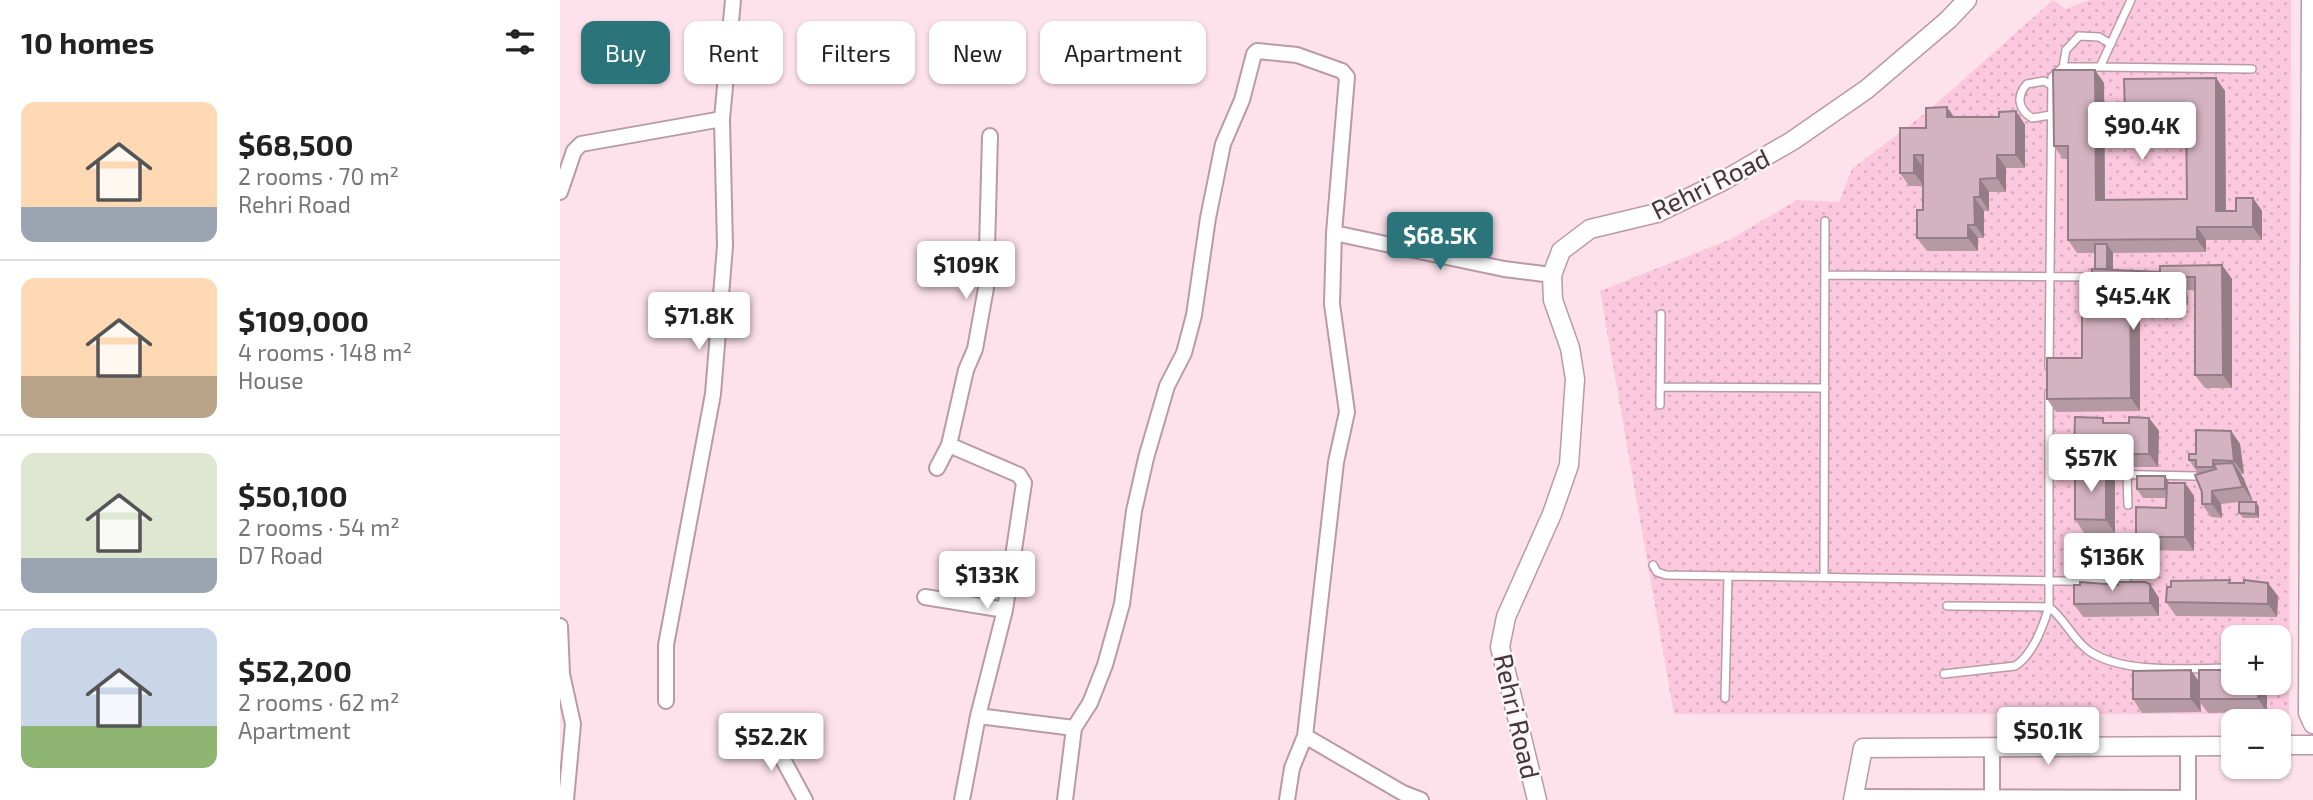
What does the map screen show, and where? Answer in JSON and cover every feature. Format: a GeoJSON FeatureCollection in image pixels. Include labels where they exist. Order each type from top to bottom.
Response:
{"type":"FeatureCollection","features":[{"type":"Feature","properties":{"kind":"street"},"geometry":{"type":"LineString","coordinates":[[666,702],[666,645],[713,394],[725,246],[722,119],[733,0]]}},
{"type":"Feature","properties":{"kind":"street","name":"Rehri Road"},"geometry":{"type":"LineString","coordinates":[[1537,800],[1500,647],[1506,617],[1552,514],[1569,465],[1575,379],[1570,348],[1553,300],[1552,275],[1561,251],[1590,229],[1657,213],[1723,181],[1792,141],[1867,89],[1948,20],[1967,0]]}},
{"type":"Feature","properties":{"kind":"street"},"geometry":{"type":"LineString","coordinates":[[2311,0],[2312,484],[2308,713],[2313,724]]}},
{"type":"Feature","properties":{"kind":"street"},"geometry":{"type":"LineString","coordinates":[[1065,800],[1074,728],[1090,703],[1105,665],[1122,604],[1134,511],[1146,458],[1167,386],[1184,353],[1194,315],[1201,256],[1223,144],[1242,100],[1256,52],[1297,55],[1342,71],[1347,77],[1334,233],[1332,304],[1347,412],[1336,462],[1305,736],[1292,768],[1287,800]]}},
{"type":"Feature","properties":{"kind":"street"},"geometry":{"type":"LineString","coordinates":[[560,192],[574,151],[581,144],[722,119]]}},
{"type":"Feature","properties":{"kind":"street"},"geometry":{"type":"LineString","coordinates":[[937,468],[949,445],[966,370],[975,349],[986,288],[990,136]]}},
{"type":"Feature","properties":{"kind":"street"},"geometry":{"type":"LineString","coordinates":[[1334,233],[1504,269],[1552,275]]}},
{"type":"Feature","properties":{"kind":"street"},"geometry":{"type":"LineString","coordinates":[[949,445],[1019,475],[1024,483],[1005,610],[978,716],[962,800]]}},
{"type":"Feature","properties":{"kind":"street"},"geometry":{"type":"LineString","coordinates":[[925,597],[1005,610]]}},
{"type":"Feature","properties":{"kind":"street"},"geometry":{"type":"LineString","coordinates":[[560,626],[562,674],[573,723],[566,800]]}},
{"type":"Feature","properties":{"kind":"street"},"geometry":{"type":"LineString","coordinates":[[978,716],[1074,728]]}},
{"type":"Feature","properties":{"kind":"street"},"geometry":{"type":"LineString","coordinates":[[766,730],[805,800]]}},
{"type":"Feature","properties":{"kind":"street"},"geometry":{"type":"LineString","coordinates":[[1305,736],[1421,800]]}},
{"type":"Feature","properties":{"kind":"street"},"geometry":{"type":"LineString","coordinates":[[2291,745],[2313,745]]}},
{"type":"Feature","properties":{"kind":"street"},"geometry":{"type":"LineString","coordinates":[[2188,746],[2188,799],[1854,798],[1863,748],[1992,748],[2188,746],[2221,746]]}},
{"type":"Feature","properties":{"kind":"street"},"geometry":{"type":"LineString","coordinates":[[1992,748],[1992,799]]}},
{"type":"Feature","properties":{"kind":"lane"},"geometry":{"type":"LineString","coordinates":[[2101,67],[2131,0]]}},
{"type":"Feature","properties":{"kind":"lane"},"geometry":{"type":"LineString","coordinates":[[2063,67],[2066,50],[2079,36],[2099,37],[2111,44]]}},
{"type":"Feature","properties":{"kind":"lane"},"geometry":{"type":"LineString","coordinates":[[1944,674],[2015,666],[2024,661],[2049,607],[2049,276],[2051,85],[2054,73],[2063,67],[2252,69]]}},
{"type":"Feature","properties":{"kind":"lane"},"geometry":{"type":"LineString","coordinates":[[2051,85],[2044,81],[2027,84],[2019,98],[2020,107],[2032,118],[2051,116]]}},
{"type":"Feature","properties":{"kind":"lane"},"geometry":{"type":"LineString","coordinates":[[1824,577],[1825,221]]}},
{"type":"Feature","properties":{"kind":"lane"},"geometry":{"type":"LineString","coordinates":[[1825,275],[2092,277]]}},
{"type":"Feature","properties":{"kind":"lane"},"geometry":{"type":"LineString","coordinates":[[1660,405],[1661,314]]}},
{"type":"Feature","properties":{"kind":"lane"},"geometry":{"type":"LineString","coordinates":[[1661,387],[1825,388]]}},
{"type":"Feature","properties":{"kind":"lane"},"geometry":{"type":"LineString","coordinates":[[2049,474],[2195,476]]}},
{"type":"Feature","properties":{"kind":"lane"},"geometry":{"type":"LineString","coordinates":[[2127,475],[2128,505]]}},
{"type":"Feature","properties":{"kind":"lane"},"geometry":{"type":"LineString","coordinates":[[1653,565],[1657,572],[1666,575],[2138,583]]}},
{"type":"Feature","properties":{"kind":"lane"},"geometry":{"type":"LineString","coordinates":[[1724,698],[1728,576]]}},
{"type":"Feature","properties":{"kind":"lane"},"geometry":{"type":"LineString","coordinates":[[1947,606],[2049,607],[2059,614],[2087,651],[2109,661],[2146,667],[2221,668]]}},
{"type":"Feature","properties":{"kind":"shaded area"},"geometry":{"type":"Polygon","coordinates":[[[2053,0],[2066,9],[2089,0],[2291,0],[2289,625],[2221,625],[2221,695],[2289,695],[2289,709],[2221,709],[2221,714],[1674,714],[1600,291],[1731,239],[1797,200],[1839,202],[1852,169],[1928,111],[2053,0]]]}},
{"type":"Feature","properties":{"kind":"building"},"geometry":{"type":"Polygon","coordinates":[[[2053,70],[2095,70],[2096,200],[2187,199],[2186,110],[2125,110],[2124,79],[2216,78],[2216,211],[2236,211],[2236,198],[2253,198],[2253,227],[2197,227],[2197,239],[2068,240],[2068,146],[2054,146],[2053,70]]]}},
{"type":"Feature","properties":{"kind":"building"},"geometry":{"type":"Polygon","coordinates":[[[1947,107],[1947,117],[1999,117],[1999,112],[2016,111],[2016,155],[1997,155],[1997,178],[1980,179],[1980,197],[1974,197],[1975,225],[1968,225],[1968,238],[1917,238],[1917,210],[1923,210],[1923,155],[1914,155],[1914,173],[1900,173],[1900,128],[1926,128],[1926,108],[1947,107]]]}},
{"type":"Feature","properties":{"kind":"building"},"geometry":{"type":"Polygon","coordinates":[[[2095,244],[2107,244],[2107,269],[2095,269],[2095,244]]]}},
{"type":"Feature","properties":{"kind":"building"},"geometry":{"type":"Polygon","coordinates":[[[2222,265],[2223,375],[2195,375],[2195,277],[2178,277],[2178,291],[2161,292],[2160,278],[2130,278],[2131,398],[2047,399],[2047,358],[2082,358],[2082,280],[2092,279],[2092,269],[2160,272],[2160,266],[2222,265]]]}},
{"type":"Feature","properties":{"kind":"building"},"geometry":{"type":"Polygon","coordinates":[[[2075,417],[2103,418],[2103,423],[2129,423],[2129,417],[2149,418],[2149,454],[2074,454],[2075,417]]]}},
{"type":"Feature","properties":{"kind":"building"},"geometry":{"type":"Polygon","coordinates":[[[2196,430],[2231,431],[2234,461],[2213,460],[2213,467],[2196,467],[2196,460],[2189,460],[2189,454],[2196,454],[2196,430]]]}},
{"type":"Feature","properties":{"kind":"building"},"geometry":{"type":"Polygon","coordinates":[[[2233,463],[2243,487],[2212,491],[2212,504],[2202,504],[2202,492],[2195,475],[2216,469],[2214,464],[2233,463]]]}},
{"type":"Feature","properties":{"kind":"building"},"geometry":{"type":"Polygon","coordinates":[[[2075,468],[2106,468],[2106,520],[2075,519],[2075,468]]]}},
{"type":"Feature","properties":{"kind":"building"},"geometry":{"type":"Polygon","coordinates":[[[2137,476],[2165,476],[2165,489],[2137,489],[2137,476]]]}},
{"type":"Feature","properties":{"kind":"building"},"geometry":{"type":"Polygon","coordinates":[[[2167,483],[2185,483],[2185,537],[2136,537],[2136,507],[2166,508],[2167,483]]]}},
{"type":"Feature","properties":{"kind":"building"},"geometry":{"type":"Polygon","coordinates":[[[2239,502],[2256,502],[2256,514],[2239,513],[2239,502]]]}},
{"type":"Feature","properties":{"kind":"building"},"geometry":{"type":"Polygon","coordinates":[[[2230,580],[2229,583],[2244,583],[2244,580],[2268,583],[2268,604],[2166,602],[2167,587],[2171,587],[2171,581],[2230,580]]]}},
{"type":"Feature","properties":{"kind":"building"},"geometry":{"type":"Polygon","coordinates":[[[2080,582],[2118,585],[2118,582],[2145,582],[2150,584],[2150,603],[2074,604],[2074,585],[2080,585],[2080,582]]]}},
{"type":"Feature","properties":{"kind":"building"},"geometry":{"type":"Polygon","coordinates":[[[2191,670],[2191,699],[2133,699],[2133,671],[2191,670]]]}},
{"type":"Feature","properties":{"kind":"building"},"geometry":{"type":"Polygon","coordinates":[[[2199,670],[2221,670],[2221,695],[2258,695],[2258,699],[2199,699],[2199,670]]]}}]}
